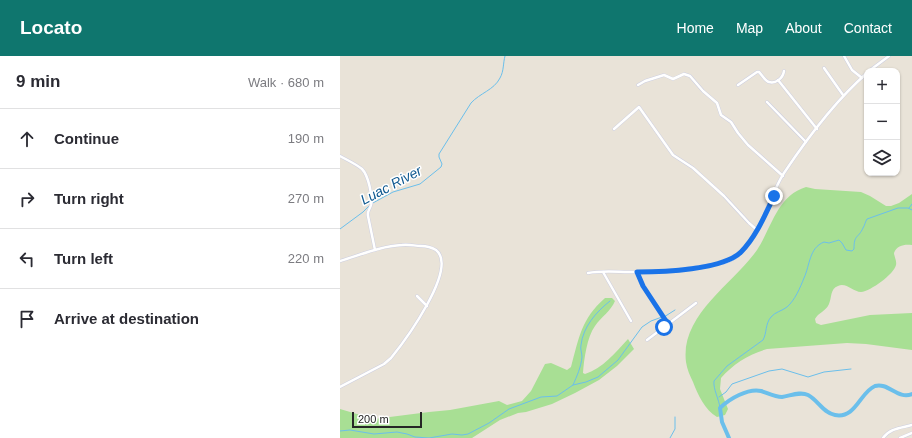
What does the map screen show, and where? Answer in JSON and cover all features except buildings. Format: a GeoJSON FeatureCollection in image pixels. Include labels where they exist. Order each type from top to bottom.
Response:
{"type":"FeatureCollection","features":[{"type":"Feature","properties":{"kind":"street"},"geometry":{"type":"LineString","coordinates":[[588,273],[677,271],[729,261],[738,255],[746,247],[757,230],[782,176],[806,142],[843,95],[862,78],[852,70],[844,56]]}},
{"type":"Feature","properties":{"kind":"street"},"geometry":{"type":"LineString","coordinates":[[873,68],[889,56]]}},
{"type":"Feature","properties":{"kind":"street"},"geometry":{"type":"LineString","coordinates":[[824,68],[843,95]]}},
{"type":"Feature","properties":{"kind":"street"},"geometry":{"type":"LineString","coordinates":[[738,85],[757,72],[759,72],[768,82],[778,80],[782,77],[784,71]]}},
{"type":"Feature","properties":{"kind":"street"},"geometry":{"type":"LineString","coordinates":[[638,85],[664,75],[673,79],[684,74],[690,76],[703,91],[717,103],[722,115],[731,122],[738,134],[748,145],[782,176]]}},
{"type":"Feature","properties":{"kind":"street"},"geometry":{"type":"LineString","coordinates":[[778,80],[817,129]]}},
{"type":"Feature","properties":{"kind":"street"},"geometry":{"type":"LineString","coordinates":[[767,102],[806,142]]}},
{"type":"Feature","properties":{"kind":"street"},"geometry":{"type":"LineString","coordinates":[[614,129],[639,107],[673,155],[693,168],[724,196],[757,230]]}},
{"type":"Feature","properties":{"kind":"street"},"geometry":{"type":"LineString","coordinates":[[340,156],[362,169],[370,186],[371,204],[368,216],[375,250]]}},
{"type":"Feature","properties":{"kind":"street"},"geometry":{"type":"LineString","coordinates":[[340,261],[375,250],[406,245],[427,247],[436,250],[441,260],[435,288],[427,306],[395,353],[387,361],[340,388]]}},
{"type":"Feature","properties":{"kind":"street"},"geometry":{"type":"LineString","coordinates":[[603,272],[631,321]]}},
{"type":"Feature","properties":{"kind":"street"},"geometry":{"type":"LineString","coordinates":[[637,272],[645,290],[668,324]]}},
{"type":"Feature","properties":{"kind":"street"},"geometry":{"type":"LineString","coordinates":[[417,296],[427,306]]}},
{"type":"Feature","properties":{"kind":"street"},"geometry":{"type":"LineString","coordinates":[[647,340],[696,303]]}},
{"type":"Feature","properties":{"kind":"street"},"geometry":{"type":"LineString","coordinates":[[883,438],[891,430],[912,425]]}},
{"type":"Feature","properties":{"kind":"street"},"geometry":{"type":"LineString","coordinates":[[900,438],[912,433]]}},
{"type":"Feature","properties":{"kind":"green space"},"geometry":{"type":"Polygon","coordinates":[[[806,187],[861,192],[886,206],[899,203],[912,194],[912,245],[902,246],[895,250],[896,265],[891,273],[882,282],[861,292],[844,285],[835,287],[832,291],[828,306],[815,319],[816,323],[821,325],[870,315],[912,313],[912,350],[847,343],[767,349],[760,351],[736,364],[721,378],[720,389],[728,409],[725,415],[717,417],[702,402],[687,367],[686,345],[691,329],[710,301],[747,263],[757,250],[776,213],[788,197],[796,191],[806,187]]]}},
{"type":"Feature","properties":{"kind":"green space"},"geometry":{"type":"Polygon","coordinates":[[[605,298],[612,298],[615,301],[592,331],[586,348],[583,373],[585,374],[591,372],[603,364],[628,339],[634,349],[617,366],[599,380],[575,393],[552,404],[518,413],[500,420],[472,438],[340,438],[340,409],[374,419],[450,410],[499,401],[507,405],[522,401],[531,391],[545,364],[551,363],[567,370],[571,367],[579,338],[586,321],[605,298]]]}},
{"type":"Feature","properties":{"kind":"waterway","name":"Luac River"},"geometry":{"type":"LineString","coordinates":[[371,204],[393,192],[420,184],[441,167],[442,164],[439,154],[471,103],[491,89],[500,78],[505,56]]}},
{"type":"Feature","properties":{"kind":"waterway"},"geometry":{"type":"LineString","coordinates":[[909,208],[912,204]]}},
{"type":"Feature","properties":{"kind":"waterway","name":"Luac River"},"geometry":{"type":"LineString","coordinates":[[340,229],[369,206]]}},
{"type":"Feature","properties":{"kind":"waterway"},"geometry":{"type":"LineString","coordinates":[[720,408],[714,387],[714,381],[727,366],[763,340],[771,317],[787,307],[797,294],[815,248],[824,242],[829,243],[839,240],[846,250],[852,251],[854,249],[856,239],[864,227],[867,219],[898,208],[908,208],[912,210]]}},
{"type":"Feature","properties":{"kind":"waterway"},"geometry":{"type":"LineString","coordinates":[[573,385],[581,364],[581,346],[584,332],[595,315],[610,301]]}},
{"type":"Feature","properties":{"kind":"waterway"},"geometry":{"type":"LineString","coordinates":[[664,317],[675,310]]}},
{"type":"Feature","properties":{"kind":"waterway"},"geometry":{"type":"LineString","coordinates":[[340,431],[350,430],[374,434],[397,432],[415,437],[429,438],[452,434],[468,434],[489,423],[509,409],[541,397],[557,396],[573,385],[598,377],[618,360],[642,327],[651,321],[662,317]]}},
{"type":"Feature","properties":{"kind":"waterway"},"geometry":{"type":"LineString","coordinates":[[719,397],[726,392],[732,384],[769,371],[782,369],[808,377],[824,372],[851,369]]}},
{"type":"Feature","properties":{"kind":"waterway"},"geometry":{"type":"LineString","coordinates":[[729,438],[722,422],[720,408],[728,401],[750,391],[761,391],[779,397],[805,394],[812,397],[827,412],[835,415],[848,413],[865,394],[875,386],[884,386],[902,395],[912,394]]}},
{"type":"Feature","properties":{"kind":"waterway"},"geometry":{"type":"LineString","coordinates":[[670,438],[675,429],[675,417]]}},
{"type":"Feature","properties":{"kind":"route"},"geometry":{"type":"LineString","coordinates":[[664,327],[668,324],[647,293],[638,277],[637,272],[677,271],[732,260],[741,253],[752,239],[774,196]]}}]}
